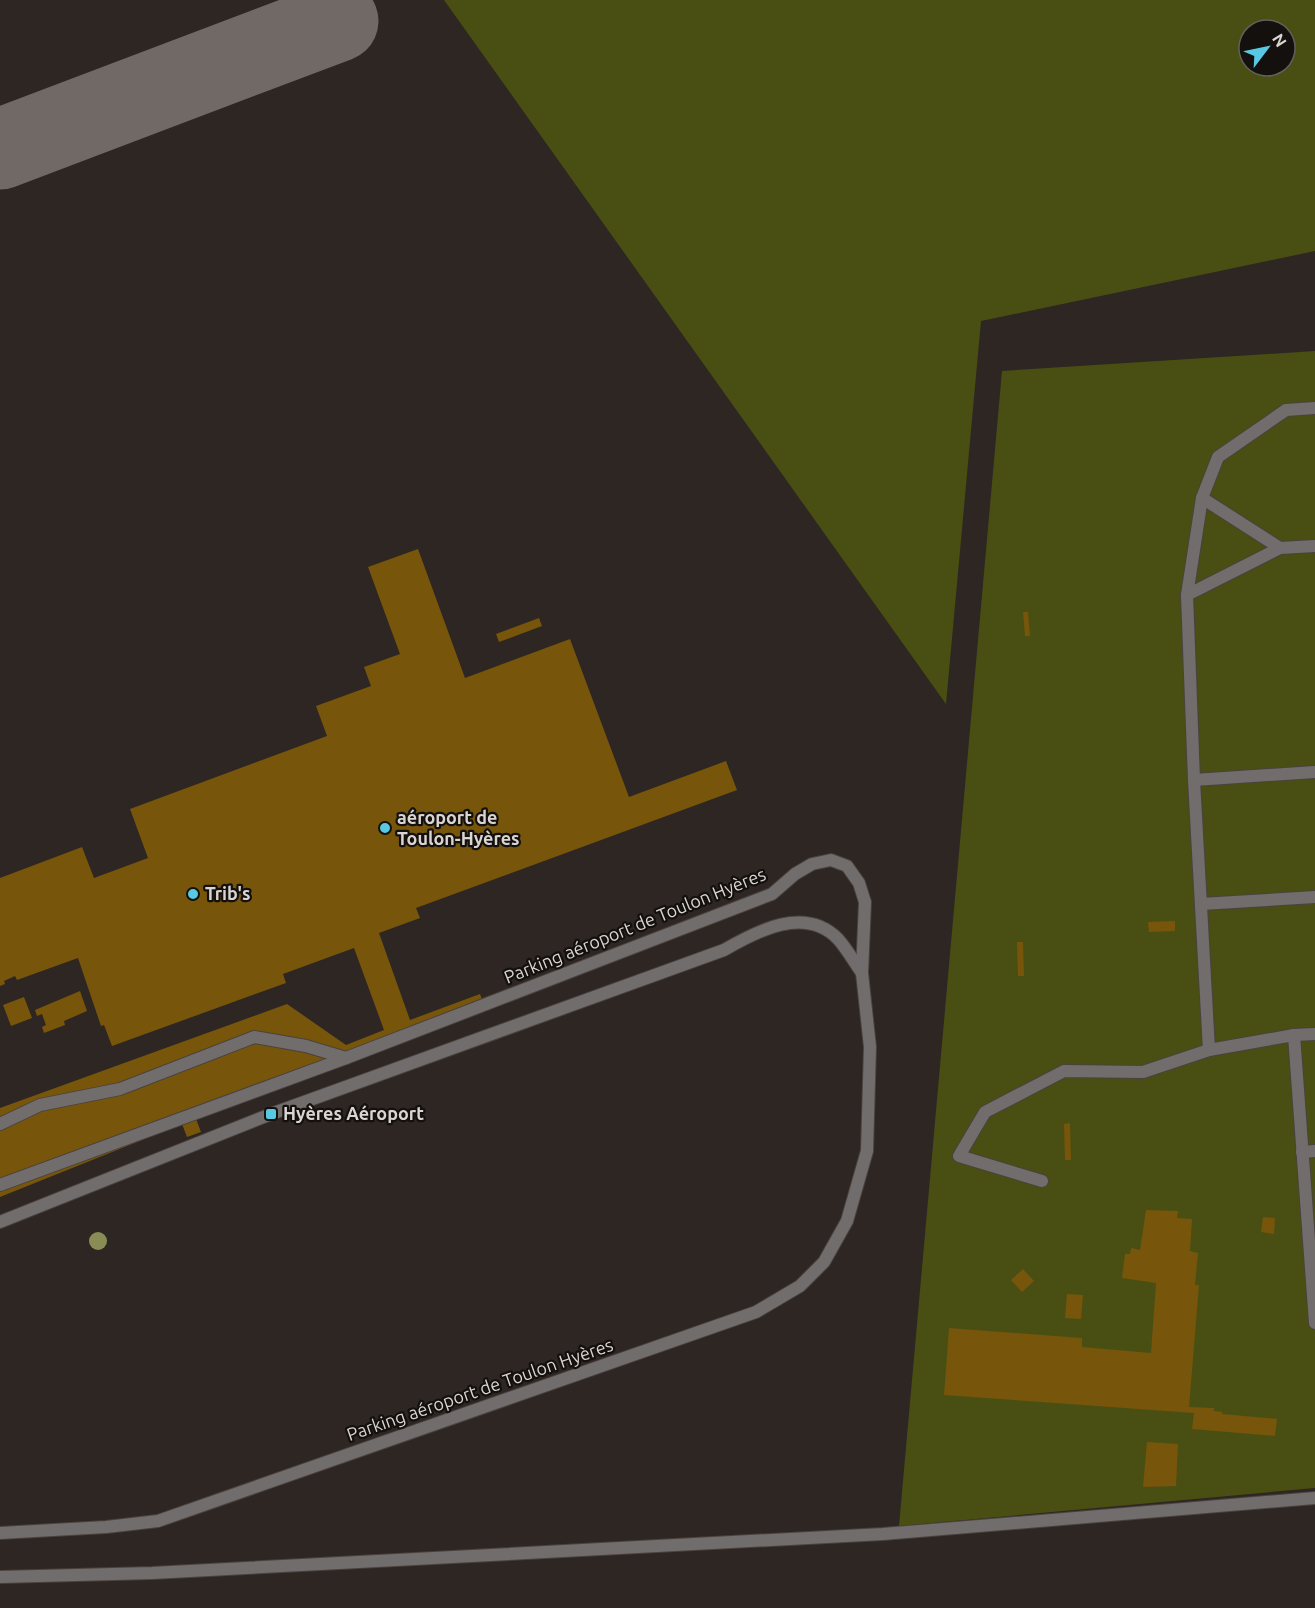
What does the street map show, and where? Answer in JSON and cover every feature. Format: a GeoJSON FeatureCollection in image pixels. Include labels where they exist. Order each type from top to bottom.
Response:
{"type":"FeatureCollection","features":[{"type":"Feature","properties":{"kind":"lane"},"geometry":{"type":"LineString","coordinates":[[1209,1050],[1194,780],[1187,595],[1202,498],[1218,457],[1286,410],[1315,408]]}},
{"type":"Feature","properties":{"kind":"lane"},"geometry":{"type":"LineString","coordinates":[[1202,498],[1280,548]]}},
{"type":"Feature","properties":{"kind":"lane"},"geometry":{"type":"LineString","coordinates":[[1187,595],[1280,548],[1315,546]]}},
{"type":"Feature","properties":{"kind":"lane"},"geometry":{"type":"LineString","coordinates":[[1194,780],[1315,772]]}},
{"type":"Feature","properties":{"kind":"lane","name":"Parking aéroport de Toulon Hyères"},"geometry":{"type":"LineString","coordinates":[[0,1185],[346,1058],[772,894],[795,874],[812,864],[831,860],[847,866],[859,883],[865,902],[862,973],[870,1047],[867,1151],[847,1221],[824,1262],[800,1286],[756,1312],[158,1521],[106,1527],[0,1533]]}},
{"type":"Feature","properties":{"kind":"lane"},"geometry":{"type":"LineString","coordinates":[[1201,904],[1315,897]]}},
{"type":"Feature","properties":{"kind":"lane"},"geometry":{"type":"LineString","coordinates":[[0,1222],[271,1114],[724,950],[758,930],[789,922],[817,924],[837,938],[862,973]]}},
{"type":"Feature","properties":{"kind":"lane"},"geometry":{"type":"LineString","coordinates":[[1042,1181],[959,1156],[985,1112],[1064,1071],[1143,1072],[1209,1050],[1294,1035],[1315,1034]]}},
{"type":"Feature","properties":{"kind":"lane"},"geometry":{"type":"LineString","coordinates":[[1294,1035],[1309,1152],[1315,1323]]}},
{"type":"Feature","properties":{"kind":"lane"},"geometry":{"type":"LineString","coordinates":[[0,1124],[40,1105],[120,1089],[254,1037],[306,1046],[346,1058]]}},
{"type":"Feature","properties":{"kind":"lane"},"geometry":{"type":"LineString","coordinates":[[0,1577],[152,1574],[883,1534],[1315,1498]]}},
{"type":"Feature","properties":{"kind":"green space"},"geometry":{"type":"Polygon","coordinates":[[[444,0],[1315,0],[1315,251],[981,321],[946,704],[444,0]]]}},
{"type":"Feature","properties":{"kind":"green space"},"geometry":{"type":"Polygon","coordinates":[[[1315,351],[1315,1488],[899,1526],[1002,371],[1315,351]]]}},
{"type":"Feature","properties":{"kind":"building","name":"aéroport de Toulon-Hyères"},"geometry":{"type":"Polygon","coordinates":[[[418,549],[465,678],[570,639],[629,797],[726,761],[737,790],[416,908],[420,918],[379,933],[410,1020],[480,994],[486,1011],[196,1119],[201,1132],[187,1137],[182,1124],[0,1197],[0,1108],[287,1004],[346,1045],[384,1030],[354,948],[283,974],[286,983],[112,1046],[104,1025],[101,1026],[78,958],[17,980],[15,976],[4,981],[5,984],[0,986],[0,878],[82,847],[94,878],[148,858],[130,809],[327,736],[316,706],[371,686],[364,667],[400,654],[368,567],[418,549]]]}},
{"type":"Feature","properties":{"kind":"building"},"geometry":{"type":"Polygon","coordinates":[[[1023,612],[1028,612],[1030,636],[1025,636],[1023,612]]]}},
{"type":"Feature","properties":{"kind":"building"},"geometry":{"type":"Polygon","coordinates":[[[539,618],[542,626],[499,642],[496,634],[539,618]]]}},
{"type":"Feature","properties":{"kind":"building"},"geometry":{"type":"Polygon","coordinates":[[[1175,921],[1175,931],[1149,932],[1148,922],[1175,921]]]}},
{"type":"Feature","properties":{"kind":"building"},"geometry":{"type":"Polygon","coordinates":[[[1017,942],[1023,942],[1024,976],[1018,976],[1017,942]]]}},
{"type":"Feature","properties":{"kind":"building"},"geometry":{"type":"Polygon","coordinates":[[[80,991],[87,1011],[64,1021],[65,1025],[44,1033],[42,1027],[46,1025],[42,1014],[37,1016],[35,1010],[80,991]]]}},
{"type":"Feature","properties":{"kind":"building"},"geometry":{"type":"Polygon","coordinates":[[[24,997],[32,1018],[11,1026],[3,1005],[24,997]]]}},
{"type":"Feature","properties":{"kind":"building"},"geometry":{"type":"Polygon","coordinates":[[[1070,1123],[1071,1160],[1065,1160],[1064,1124],[1070,1123]]]}},
{"type":"Feature","properties":{"kind":"building"},"geometry":{"type":"Polygon","coordinates":[[[1146,1210],[1178,1211],[1177,1218],[1192,1219],[1190,1251],[1198,1253],[1195,1285],[1199,1285],[1189,1407],[1214,1408],[1214,1411],[1222,1412],[1222,1414],[1277,1419],[1275,1436],[1192,1429],[1194,1413],[944,1395],[949,1328],[1082,1338],[1082,1347],[1151,1353],[1156,1283],[1122,1278],[1125,1254],[1130,1254],[1131,1248],[1140,1250],[1146,1210]]]}},
{"type":"Feature","properties":{"kind":"building"},"geometry":{"type":"Polygon","coordinates":[[[1263,1217],[1275,1218],[1274,1234],[1261,1232],[1263,1217]]]}},
{"type":"Feature","properties":{"kind":"building"},"geometry":{"type":"Polygon","coordinates":[[[1023,1269],[1034,1281],[1022,1292],[1011,1280],[1023,1269]]]}},
{"type":"Feature","properties":{"kind":"building"},"geometry":{"type":"Polygon","coordinates":[[[1067,1294],[1083,1295],[1081,1319],[1065,1318],[1067,1294]]]}},
{"type":"Feature","properties":{"kind":"building"},"geometry":{"type":"Polygon","coordinates":[[[1147,1442],[1178,1444],[1176,1486],[1143,1487],[1147,1442]]]}},
{"type":"Feature","properties":{"kind":"taxiway"},"geometry":{"type":"LineString","coordinates":[[0,149],[338,21]]}},
{"type":"Feature","properties":{"kind":"place","name":"aéroport de Toulon-Hyères"},"geometry":{"type":"Point","coordinates":[385,828]}},
{"type":"Feature","properties":{"kind":"place","name":"Trib's"},"geometry":{"type":"Point","coordinates":[193,894]}},
{"type":"Feature","properties":{"kind":"place","name":"Hyères Aéroport"},"geometry":{"type":"Point","coordinates":[271,1114]}}]}
